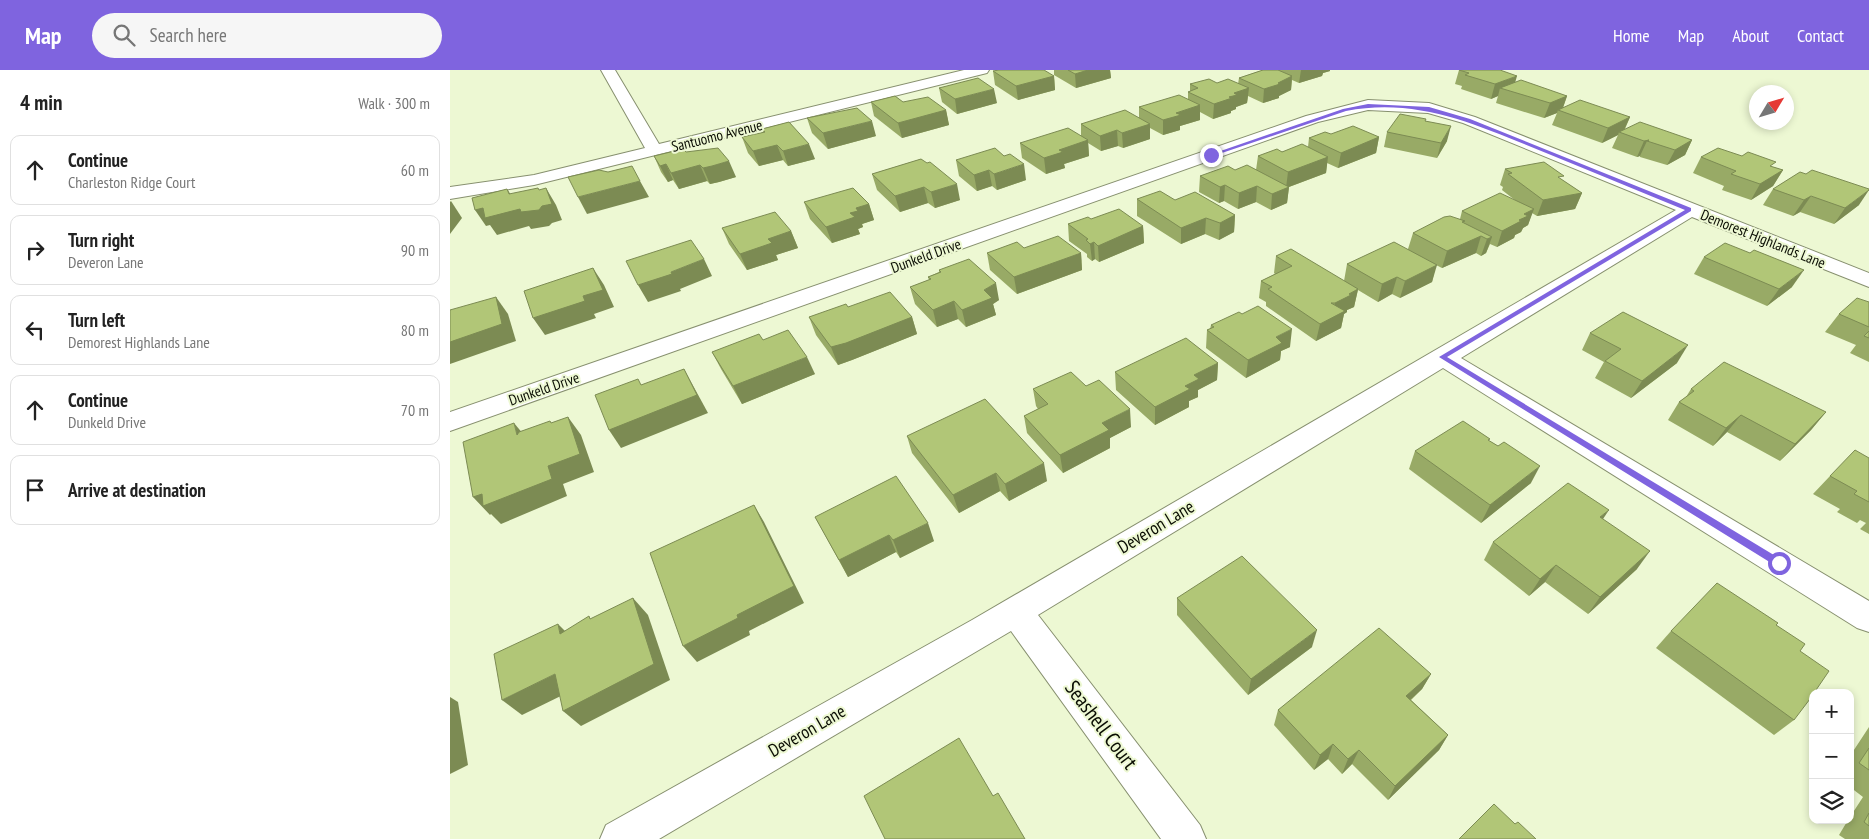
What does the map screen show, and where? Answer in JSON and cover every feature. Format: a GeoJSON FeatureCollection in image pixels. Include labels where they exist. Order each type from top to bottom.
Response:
{"type":"FeatureCollection","features":[{"type":"Feature","properties":{"kind":"street"},"geometry":{"type":"LineString","coordinates":[[608,70],[656,151]]}},
{"type":"Feature","properties":{"kind":"street","name":"Santuomo Avenue"},"geometry":{"type":"LineString","coordinates":[[450,193],[534,180],[982,70]]}},
{"type":"Feature","properties":{"kind":"street","name":"Dunkeld Drive"},"geometry":{"type":"LineString","coordinates":[[450,422],[1312,119],[1368,105],[1405,106]]}},
{"type":"Feature","properties":{"kind":"street","name":"Demorest Highlands Lane"},"geometry":{"type":"LineString","coordinates":[[1405,106],[1429,108],[1469,120],[1869,281]]}},
{"type":"Feature","properties":{"kind":"street","name":"Deveron Lane"},"geometry":{"type":"LineString","coordinates":[[620,839],[1016,611],[1690,210]]}},
{"type":"Feature","properties":{"kind":"street"},"geometry":{"type":"LineString","coordinates":[[1442,357],[1869,618]]}},
{"type":"Feature","properties":{"kind":"street","name":"Seashell Court"},"geometry":{"type":"LineString","coordinates":[[1016,611],[1186,839]]}},
{"type":"Feature","properties":{"kind":"building"},"geometry":{"type":"Polygon","coordinates":[[[1044,70],[1054,76],[1016,86],[993,71],[1044,70]]]}},
{"type":"Feature","properties":{"kind":"building"},"geometry":{"type":"Polygon","coordinates":[[[1068,70],[1088,70],[1075,74],[1068,70]]]}},
{"type":"Feature","properties":{"kind":"building"},"geometry":{"type":"Polygon","coordinates":[[[1263,70],[1278,70],[1292,76],[1278,83],[1280,84],[1264,89],[1239,78],[1263,70]]]}},
{"type":"Feature","properties":{"kind":"building"},"geometry":{"type":"Polygon","coordinates":[[[1459,70],[1500,70],[1517,76],[1495,84],[1465,75],[1469,73],[1459,70]]]}},
{"type":"Feature","properties":{"kind":"building"},"geometry":{"type":"Polygon","coordinates":[[[978,78],[994,89],[955,99],[939,88],[978,78]]]}},
{"type":"Feature","properties":{"kind":"building"},"geometry":{"type":"Polygon","coordinates":[[[1209,79],[1217,83],[1228,79],[1249,88],[1234,93],[1237,95],[1229,97],[1232,98],[1214,104],[1188,92],[1198,88],[1190,84],[1209,79]]]}},
{"type":"Feature","properties":{"kind":"building"},"geometry":{"type":"Polygon","coordinates":[[[1521,80],[1567,96],[1550,103],[1500,88],[1521,80]]]}},
{"type":"Feature","properties":{"kind":"building"},"geometry":{"type":"Polygon","coordinates":[[[1179,95],[1200,105],[1176,113],[1181,115],[1163,120],[1139,107],[1179,95]]]}},
{"type":"Feature","properties":{"kind":"building"},"geometry":{"type":"Polygon","coordinates":[[[895,96],[903,102],[928,97],[946,110],[898,123],[871,102],[895,96]]]}},
{"type":"Feature","properties":{"kind":"building"},"geometry":{"type":"Polygon","coordinates":[[[1580,100],[1630,117],[1608,128],[1558,110],[1580,100]]]}},
{"type":"Feature","properties":{"kind":"building"},"geometry":{"type":"Polygon","coordinates":[[[857,108],[872,121],[823,133],[807,118],[857,108]]]}},
{"type":"Feature","properties":{"kind":"building"},"geometry":{"type":"Polygon","coordinates":[[[1125,110],[1150,124],[1122,133],[1117,130],[1100,136],[1081,124],[1125,110]]]}},
{"type":"Feature","properties":{"kind":"building"},"geometry":{"type":"Polygon","coordinates":[[[1400,114],[1451,126],[1441,143],[1387,132],[1400,114]]]}},
{"type":"Feature","properties":{"kind":"building"},"geometry":{"type":"Polygon","coordinates":[[[789,122],[809,144],[783,151],[777,145],[753,151],[742,137],[765,132],[762,129],[789,122]]]}},
{"type":"Feature","properties":{"kind":"building"},"geometry":{"type":"Polygon","coordinates":[[[1640,122],[1692,140],[1675,150],[1647,141],[1649,140],[1644,141],[1619,132],[1640,122]]]}},
{"type":"Feature","properties":{"kind":"building"},"geometry":{"type":"Polygon","coordinates":[[[1353,126],[1379,137],[1341,153],[1309,138],[1325,132],[1331,134],[1353,126]]]}},
{"type":"Feature","properties":{"kind":"building"},"geometry":{"type":"Polygon","coordinates":[[[1068,128],[1088,140],[1059,150],[1063,152],[1044,158],[1020,143],[1068,128]]]}},
{"type":"Feature","properties":{"kind":"building"},"geometry":{"type":"Polygon","coordinates":[[[1302,144],[1328,157],[1288,172],[1258,156],[1277,149],[1282,152],[1302,144]]]}},
{"type":"Feature","properties":{"kind":"building"},"geometry":{"type":"Polygon","coordinates":[[[718,148],[729,161],[703,168],[700,165],[671,173],[666,164],[660,166],[654,156],[683,149],[686,152],[718,148]]]}},
{"type":"Feature","properties":{"kind":"building"},"geometry":{"type":"Polygon","coordinates":[[[995,148],[1004,156],[1010,154],[1024,164],[994,174],[989,170],[974,175],[956,160],[995,148]]]}},
{"type":"Feature","properties":{"kind":"building"},"geometry":{"type":"Polygon","coordinates":[[[1718,148],[1742,156],[1748,152],[1776,162],[1770,166],[1783,170],[1760,184],[1731,174],[1736,171],[1701,157],[1718,148]]]}},
{"type":"Feature","properties":{"kind":"building"},"geometry":{"type":"Polygon","coordinates":[[[921,159],[927,163],[930,162],[957,184],[931,192],[924,187],[895,196],[872,174],[921,159]]]}},
{"type":"Feature","properties":{"kind":"building"},"geometry":{"type":"Polygon","coordinates":[[[1544,162],[1564,176],[1558,177],[1582,193],[1543,200],[1508,174],[1512,173],[1505,169],[1544,162]]]}},
{"type":"Feature","properties":{"kind":"building"},"geometry":{"type":"Polygon","coordinates":[[[1247,165],[1289,187],[1272,194],[1257,186],[1239,193],[1225,185],[1220,187],[1200,176],[1228,166],[1235,170],[1247,165]]]}},
{"type":"Feature","properties":{"kind":"building"},"geometry":{"type":"Polygon","coordinates":[[[632,166],[640,181],[578,197],[568,177],[599,170],[608,172],[632,166]]]}},
{"type":"Feature","properties":{"kind":"building"},"geometry":{"type":"Polygon","coordinates":[[[1812,170],[1869,190],[1845,208],[1811,196],[1804,200],[1773,189],[1800,172],[1806,174],[1812,170]]]}},
{"type":"Feature","properties":{"kind":"building"},"geometry":{"type":"Polygon","coordinates":[[[538,188],[539,190],[546,188],[552,204],[542,206],[539,210],[521,212],[520,209],[485,218],[483,208],[475,210],[472,198],[507,189],[509,194],[538,188]]]}},
{"type":"Feature","properties":{"kind":"building"},"geometry":{"type":"Polygon","coordinates":[[[853,188],[869,204],[856,208],[858,211],[850,213],[855,217],[826,227],[804,202],[853,188]]]}},
{"type":"Feature","properties":{"kind":"building"},"geometry":{"type":"Polygon","coordinates":[[[1160,191],[1175,200],[1195,192],[1235,215],[1220,223],[1206,218],[1181,228],[1137,199],[1160,191]]]}},
{"type":"Feature","properties":{"kind":"building"},"geometry":{"type":"Polygon","coordinates":[[[1500,193],[1534,209],[1524,214],[1528,216],[1519,220],[1521,221],[1502,231],[1462,211],[1500,193]]]}},
{"type":"Feature","properties":{"kind":"building"},"geometry":{"type":"Polygon","coordinates":[[[1119,209],[1143,226],[1098,246],[1094,242],[1090,244],[1086,240],[1088,239],[1068,224],[1088,217],[1091,219],[1119,209]]]}},
{"type":"Feature","properties":{"kind":"building"},"geometry":{"type":"Polygon","coordinates":[[[775,212],[791,231],[768,239],[772,243],[740,254],[722,228],[775,212]]]}},
{"type":"Feature","properties":{"kind":"building"},"geometry":{"type":"Polygon","coordinates":[[[1450,216],[1465,221],[1462,222],[1492,237],[1487,239],[1481,236],[1447,251],[1413,233],[1444,217],[1450,216]]]}},
{"type":"Feature","properties":{"kind":"building"},"geometry":{"type":"Polygon","coordinates":[[[1058,236],[1081,253],[1014,277],[987,253],[1017,242],[1024,248],[1058,236]]]}},
{"type":"Feature","properties":{"kind":"building"},"geometry":{"type":"Polygon","coordinates":[[[691,240],[704,259],[671,272],[672,274],[638,285],[626,261],[691,240]]]}},
{"type":"Feature","properties":{"kind":"building"},"geometry":{"type":"Polygon","coordinates":[[[1394,242],[1437,265],[1405,281],[1397,277],[1382,284],[1347,264],[1394,242]]]}},
{"type":"Feature","properties":{"kind":"building"},"geometry":{"type":"Polygon","coordinates":[[[1725,243],[1750,253],[1754,250],[1804,270],[1779,289],[1704,257],[1725,243]]]}},
{"type":"Feature","properties":{"kind":"building"},"geometry":{"type":"Polygon","coordinates":[[[1291,249],[1358,289],[1349,294],[1351,295],[1331,303],[1345,311],[1320,324],[1268,289],[1272,287],[1261,281],[1292,266],[1276,256],[1291,249]]]}},
{"type":"Feature","properties":{"kind":"building"},"geometry":{"type":"Polygon","coordinates":[[[969,259],[996,283],[984,290],[992,298],[962,310],[954,301],[933,310],[910,287],[931,279],[928,277],[941,272],[939,270],[969,259]]]}},
{"type":"Feature","properties":{"kind":"building"},"geometry":{"type":"Polygon","coordinates":[[[593,268],[603,290],[583,296],[585,301],[533,318],[524,291],[593,268]]]}},
{"type":"Feature","properties":{"kind":"building"},"geometry":{"type":"Polygon","coordinates":[[[890,292],[912,317],[846,343],[831,347],[809,317],[846,304],[848,307],[890,292]]]}},
{"type":"Feature","properties":{"kind":"building"},"geometry":{"type":"Polygon","coordinates":[[[496,297],[502,324],[450,342],[450,310],[496,297]]]}},
{"type":"Feature","properties":{"kind":"building"},"geometry":{"type":"Polygon","coordinates":[[[1857,298],[1869,302],[1869,327],[1839,314],[1857,298]]]}},
{"type":"Feature","properties":{"kind":"building"},"geometry":{"type":"Polygon","coordinates":[[[1258,306],[1292,329],[1276,337],[1282,343],[1248,360],[1207,330],[1214,327],[1211,325],[1239,312],[1242,314],[1258,306]]]}},
{"type":"Feature","properties":{"kind":"building"},"geometry":{"type":"Polygon","coordinates":[[[1623,312],[1688,345],[1642,381],[1605,361],[1621,349],[1590,333],[1623,312]]]}},
{"type":"Feature","properties":{"kind":"building"},"geometry":{"type":"Polygon","coordinates":[[[788,330],[807,357],[733,386],[712,352],[759,334],[763,340],[788,330]]]}},
{"type":"Feature","properties":{"kind":"building"},"geometry":{"type":"Polygon","coordinates":[[[1869,331],[1869,338],[1864,336],[1869,331]]]}},
{"type":"Feature","properties":{"kind":"building"},"geometry":{"type":"Polygon","coordinates":[[[1186,338],[1218,363],[1194,375],[1199,379],[1185,386],[1190,389],[1155,407],[1115,372],[1186,338]]]}},
{"type":"Feature","properties":{"kind":"building"},"geometry":{"type":"Polygon","coordinates":[[[1724,362],[1826,412],[1795,444],[1741,415],[1726,428],[1679,402],[1694,391],[1691,389],[1724,362]]]}},
{"type":"Feature","properties":{"kind":"building"},"geometry":{"type":"Polygon","coordinates":[[[684,369],[697,395],[609,430],[595,395],[638,379],[641,385],[684,369]]]}},
{"type":"Feature","properties":{"kind":"building"},"geometry":{"type":"Polygon","coordinates":[[[1071,372],[1086,386],[1099,380],[1130,409],[1102,423],[1109,430],[1060,455],[1024,416],[1048,404],[1033,389],[1071,372]]]}},
{"type":"Feature","properties":{"kind":"building"},"geometry":{"type":"Polygon","coordinates":[[[985,399],[1044,463],[1005,484],[996,473],[953,495],[907,436],[985,399]]]}},
{"type":"Feature","properties":{"kind":"building"},"geometry":{"type":"Polygon","coordinates":[[[568,417],[580,454],[548,466],[552,479],[483,506],[482,494],[473,497],[463,442],[514,423],[517,435],[519,432],[550,421],[551,423],[568,417]]]}},
{"type":"Feature","properties":{"kind":"building"},"geometry":{"type":"Polygon","coordinates":[[[1463,421],[1498,446],[1504,442],[1540,466],[1490,505],[1415,451],[1463,421]]]}},
{"type":"Feature","properties":{"kind":"building"},"geometry":{"type":"Polygon","coordinates":[[[1855,450],[1869,458],[1869,502],[1854,494],[1857,491],[1830,476],[1855,450]]]}},
{"type":"Feature","properties":{"kind":"building"},"geometry":{"type":"Polygon","coordinates":[[[896,476],[928,523],[893,540],[889,535],[839,560],[815,517],[896,476]]]}},
{"type":"Feature","properties":{"kind":"building"},"geometry":{"type":"Polygon","coordinates":[[[1568,483],[1609,510],[1600,517],[1650,551],[1600,597],[1556,565],[1540,579],[1493,542],[1568,483]]]}},
{"type":"Feature","properties":{"kind":"building"},"geometry":{"type":"Polygon","coordinates":[[[754,505],[794,586],[737,615],[738,618],[683,646],[650,553],[754,505]]]}},
{"type":"Feature","properties":{"kind":"building"},"geometry":{"type":"Polygon","coordinates":[[[1242,556],[1317,630],[1251,679],[1177,598],[1242,556]]]}},
{"type":"Feature","properties":{"kind":"building"},"geometry":{"type":"Polygon","coordinates":[[[1717,583],[1778,623],[1776,625],[1805,644],[1800,651],[1829,671],[1817,689],[1809,689],[1809,700],[1794,720],[1671,631],[1717,583]]]}},
{"type":"Feature","properties":{"kind":"building"},"geometry":{"type":"Polygon","coordinates":[[[633,598],[654,664],[563,711],[555,674],[502,700],[494,654],[558,624],[560,634],[589,616],[590,619],[633,598]]]}},
{"type":"Feature","properties":{"kind":"building"},"geometry":{"type":"Polygon","coordinates":[[[1379,628],[1431,674],[1406,696],[1448,735],[1395,786],[1359,750],[1348,759],[1333,744],[1320,755],[1278,710],[1379,628]]]}},
{"type":"Feature","properties":{"kind":"building"},"geometry":{"type":"Polygon","coordinates":[[[959,738],[993,796],[998,793],[1025,839],[885,839],[864,796],[959,738]]]}},
{"type":"Feature","properties":{"kind":"building"},"geometry":{"type":"Polygon","coordinates":[[[1869,748],[1869,770],[1859,763],[1869,748]]]}},
{"type":"Feature","properties":{"kind":"building"},"geometry":{"type":"Polygon","coordinates":[[[1494,804],[1515,824],[1518,822],[1536,839],[1459,839],[1494,804]]]}},
{"type":"Feature","properties":{"kind":"building"},"geometry":{"type":"Polygon","coordinates":[[[1869,813],[1869,826],[1864,822],[1869,813]]]}},
{"type":"Feature","properties":{"kind":"route"},"geometry":{"type":"LineString","coordinates":[[1211,155],[1312,119],[1368,105],[1429,108],[1469,120],[1690,210],[1442,357],[1779,563]]}}]}
